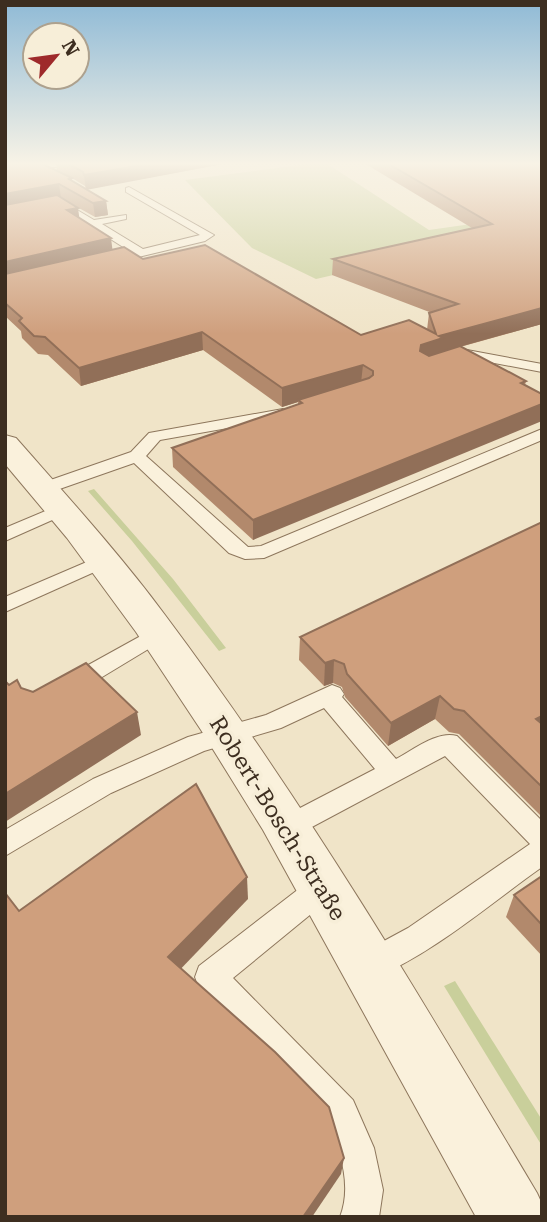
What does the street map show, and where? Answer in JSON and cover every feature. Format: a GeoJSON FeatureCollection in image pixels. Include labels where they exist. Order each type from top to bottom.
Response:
{"type":"FeatureCollection","features":[{"type":"Feature","properties":{"kind":"street","name":"Robert-Bosch-Straße"},"geometry":{"type":"LineString","coordinates":[[5,444],[54,499],[103,561],[227,734],[371,964],[513,1217]]}},
{"type":"Feature","properties":{"kind":"lane"},"geometry":{"type":"LineString","coordinates":[[88,220],[141,253]]}},
{"type":"Feature","properties":{"kind":"lane"},"geometry":{"type":"LineString","coordinates":[[93,223],[107,220]]}},
{"type":"Feature","properties":{"kind":"lane"},"geometry":{"type":"LineString","coordinates":[[100,263],[201,239],[208,234],[183,220]]}},
{"type":"Feature","properties":{"kind":"lane"},"geometry":{"type":"LineString","coordinates":[[467,354],[510,377]]}},
{"type":"Feature","properties":{"kind":"lane"},"geometry":{"type":"LineString","coordinates":[[436,364],[467,354],[542,368]]}},
{"type":"Feature","properties":{"kind":"lane"},"geometry":{"type":"LineString","coordinates":[[5,535],[54,499],[137,456],[155,436],[304,409]]}},
{"type":"Feature","properties":{"kind":"lane"},"geometry":{"type":"LineString","coordinates":[[137,456],[236,549],[253,554],[264,552],[542,434]]}},
{"type":"Feature","properties":{"kind":"lane"},"geometry":{"type":"LineString","coordinates":[[5,605],[103,561]]}},
{"type":"Feature","properties":{"kind":"lane"},"geometry":{"type":"LineString","coordinates":[[49,698],[157,634]]}},
{"type":"Feature","properties":{"kind":"lane"},"geometry":{"type":"LineString","coordinates":[[5,844],[102,786],[197,744],[273,722],[330,695],[393,773]]}},
{"type":"Feature","properties":{"kind":"lane"},"geometry":{"type":"LineString","coordinates":[[286,828],[448,743],[542,839]]}},
{"type":"Feature","properties":{"kind":"lane"},"geometry":{"type":"LineString","coordinates":[[371,964],[418,938],[542,851]]}},
{"type":"Feature","properties":{"kind":"lane"},"geometry":{"type":"LineString","coordinates":[[323,887],[210,977],[341,1112],[356,1148],[365,1190],[362,1214],[358,1217]]}},
{"type":"Feature","properties":{"kind":"green space"},"geometry":{"type":"Polygon","coordinates":[[[224,220],[414,220],[429,230],[499,220],[542,220],[542,227],[316,279],[252,248],[224,220]]]}},
{"type":"Feature","properties":{"kind":"green space"},"geometry":{"type":"Polygon","coordinates":[[[94,489],[173,579],[226,648],[219,651],[132,541],[88,491],[94,489]]]}},
{"type":"Feature","properties":{"kind":"green space"},"geometry":{"type":"Polygon","coordinates":[[[455,981],[542,1120],[542,1146],[444,986],[455,981]]]}},
{"type":"Feature","properties":{"kind":"building"},"geometry":{"type":"Polygon","coordinates":[[[5,220],[83,220],[111,238],[5,262],[5,220]]]}},
{"type":"Feature","properties":{"kind":"building"},"geometry":{"type":"Polygon","coordinates":[[[485,220],[542,220],[542,308],[439,336],[443,338],[421,345],[420,351],[429,356],[460,346],[526,381],[521,383],[542,394],[542,404],[253,520],[172,448],[302,403],[298,400],[369,378],[373,371],[363,365],[282,388],[202,332],[79,368],[45,337],[34,336],[19,321],[22,318],[5,303],[5,274],[124,247],[143,259],[205,245],[361,335],[409,320],[436,334],[429,313],[458,304],[333,259],[492,224],[485,220]]]}},
{"type":"Feature","properties":{"kind":"building"},"geometry":{"type":"Polygon","coordinates":[[[542,522],[542,716],[536,719],[542,724],[542,787],[464,711],[454,709],[440,696],[391,723],[347,674],[344,664],[334,660],[325,663],[300,637],[542,522]]]}},
{"type":"Feature","properties":{"kind":"building"},"geometry":{"type":"Polygon","coordinates":[[[86,663],[137,712],[5,794],[5,681],[9,685],[17,680],[21,688],[33,692],[86,663]]]}},
{"type":"Feature","properties":{"kind":"building"},"geometry":{"type":"Polygon","coordinates":[[[196,784],[247,877],[168,957],[275,1052],[329,1107],[344,1158],[303,1217],[5,1217],[5,893],[19,911],[196,784]]]}},
{"type":"Feature","properties":{"kind":"building"},"geometry":{"type":"Polygon","coordinates":[[[542,876],[542,925],[514,895],[542,876]]]}}]}
